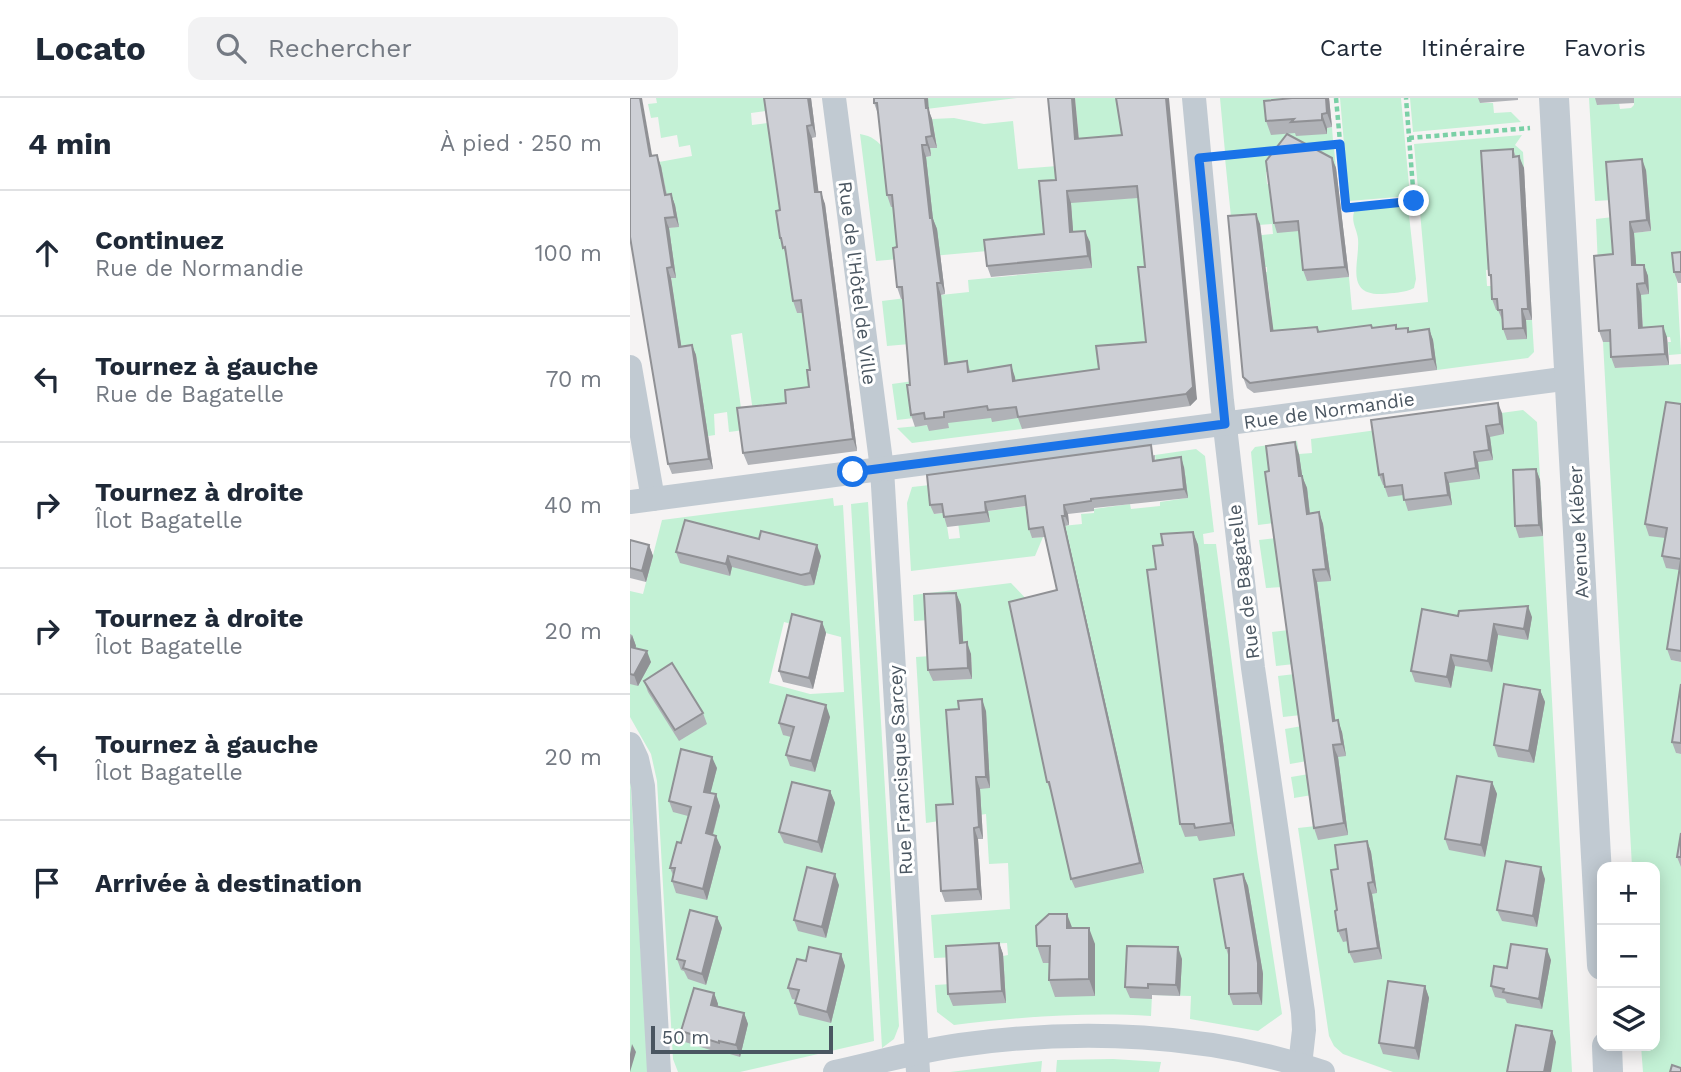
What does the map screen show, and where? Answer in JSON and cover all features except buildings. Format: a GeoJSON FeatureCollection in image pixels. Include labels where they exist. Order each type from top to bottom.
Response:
{"type":"FeatureCollection","features":[{"type":"Feature","properties":{"kind":"street","name":"Rue de l'Hôtel de Ville"},"geometry":{"type":"LineString","coordinates":[[834,98],[882,469]]}},
{"type":"Feature","properties":{"kind":"street","name":"Rue de Bagatelle"},"geometry":{"type":"LineString","coordinates":[[1194,98],[1225,424],[1255,682],[1311,1068]]}},
{"type":"Feature","properties":{"kind":"street","name":"Avenue Kléber"},"geometry":{"type":"LineString","coordinates":[[1554,98],[1600,925]]}},
{"type":"Feature","properties":{"kind":"street"},"geometry":{"type":"LineString","coordinates":[[630,367],[641,500]]}},
{"type":"Feature","properties":{"kind":"street","name":"Rue de Normandie"},"geometry":{"type":"LineString","coordinates":[[641,500],[1570,378]]}},
{"type":"Feature","properties":{"kind":"street","name":"Rue Francisque Sarcey"},"geometry":{"type":"LineString","coordinates":[[882,469],[917,1063]]}},
{"type":"Feature","properties":{"kind":"street"},"geometry":{"type":"LineString","coordinates":[[630,744],[643,786],[659,1072]]}},
{"type":"Feature","properties":{"kind":"street"},"geometry":{"type":"LineString","coordinates":[[835,1072],[917,1063],[993,1042],[1116,1037],[1216,1045],[1311,1068]]}},
{"type":"Feature","properties":{"kind":"street"},"geometry":{"type":"LineString","coordinates":[[1607,1051],[1608,1072]]}},
{"type":"Feature","properties":{"kind":"path"},"geometry":{"type":"LineString","coordinates":[[1336,98],[1346,208],[1414,201],[1406,98]]}},
{"type":"Feature","properties":{"kind":"path"},"geometry":{"type":"LineString","coordinates":[[1409,138],[1535,128]]}},
{"type":"Feature","properties":{"kind":"path"},"geometry":{"type":"LineString","coordinates":[[1302,148],[1340,144]]}},
{"type":"Feature","properties":{"kind":"path"},"geometry":{"type":"LineString","coordinates":[[1199,158],[1289,149]]}},
{"type":"Feature","properties":{"kind":"green space"},"geometry":{"type":"Polygon","coordinates":[[[656,98],[771,98],[772,110],[751,113],[752,125],[775,122],[786,250],[797,313],[806,312],[813,395],[754,419],[742,333],[731,335],[744,430],[729,432],[727,412],[714,414],[715,435],[696,438],[700,381],[696,355],[681,357],[665,229],[679,226],[668,205],[664,184],[648,164],[692,156],[690,145],[679,147],[677,135],[661,138],[658,117],[651,118],[648,104],[657,103],[656,98]]]}},
{"type":"Feature","properties":{"kind":"green space"},"geometry":{"type":"Polygon","coordinates":[[[917,98],[1017,98],[918,110],[917,98]]]}},
{"type":"Feature","properties":{"kind":"green space"},"geometry":{"type":"Polygon","coordinates":[[[1075,98],[1125,98],[1120,189],[1121,199],[1142,197],[1149,340],[1126,378],[991,418],[1020,418],[1022,429],[912,443],[897,428],[929,425],[948,428],[914,418],[897,420],[892,384],[949,376],[941,295],[969,292],[968,280],[1092,268],[1090,245],[1089,242],[876,261],[860,134],[874,139],[885,150],[926,157],[931,156],[930,148],[937,147],[932,119],[954,118],[984,124],[1013,121],[1018,169],[1071,165],[1044,193],[1072,217],[1071,203],[1081,160],[1075,98]]]}},
{"type":"Feature","properties":{"kind":"green space"},"geometry":{"type":"Polygon","coordinates":[[[1220,98],[1296,98],[1327,128],[1332,127],[1333,141],[1225,152],[1220,98]]]}},
{"type":"Feature","properties":{"kind":"green space"},"geometry":{"type":"Polygon","coordinates":[[[1340,98],[1401,98],[1410,196],[1349,201],[1340,98]]]}},
{"type":"Feature","properties":{"kind":"green space"},"geometry":{"type":"Polygon","coordinates":[[[1410,98],[1480,98],[1480,103],[1493,103],[1494,113],[1511,112],[1521,122],[1413,132],[1410,98]]]}},
{"type":"Feature","properties":{"kind":"green space"},"geometry":{"type":"Polygon","coordinates":[[[1589,98],[1597,98],[1598,105],[1619,103],[1620,109],[1631,108],[1634,98],[1681,98],[1681,263],[1676,264],[1681,354],[1669,355],[1670,337],[1643,339],[1642,307],[1598,267],[1596,219],[1613,217],[1615,235],[1651,231],[1646,171],[1612,200],[1595,201],[1589,98]]]}},
{"type":"Feature","properties":{"kind":"green space"},"geometry":{"type":"Polygon","coordinates":[[[1522,135],[1515,145],[1523,152],[1524,168],[1492,269],[1486,270],[1487,286],[1500,286],[1496,310],[1501,310],[1502,321],[1532,320],[1534,352],[1528,358],[1437,370],[1243,345],[1272,317],[1268,284],[1260,284],[1259,273],[1267,272],[1267,267],[1258,267],[1233,238],[1273,234],[1272,224],[1232,227],[1225,158],[1334,148],[1336,168],[1327,164],[1266,172],[1267,184],[1315,197],[1308,280],[1349,277],[1352,310],[1428,302],[1414,144],[1522,135]]]}},
{"type":"Feature","properties":{"kind":"green space"},"geometry":{"type":"Polygon","coordinates":[[[1400,204],[1408,206],[1416,279],[1414,288],[1394,293],[1370,293],[1362,289],[1356,276],[1358,239],[1354,212],[1363,208],[1400,204]]]}},
{"type":"Feature","properties":{"kind":"green space"},"geometry":{"type":"Polygon","coordinates":[[[906,298],[910,344],[887,346],[882,301],[906,298]]]}},
{"type":"Feature","properties":{"kind":"green space"},"geometry":{"type":"Polygon","coordinates":[[[1614,341],[1616,368],[1681,364],[1681,415],[1671,539],[1681,570],[1671,660],[1681,662],[1681,722],[1676,753],[1681,754],[1681,1072],[1643,1072],[1641,1051],[1660,1051],[1660,862],[1632,862],[1603,342],[1614,341]]]}},
{"type":"Feature","properties":{"kind":"green space"},"geometry":{"type":"Polygon","coordinates":[[[1523,410],[1537,422],[1572,1072],[1393,1072],[1343,1054],[1334,1046],[1329,1036],[1298,828],[1316,826],[1312,795],[1294,798],[1291,777],[1309,774],[1307,761],[1290,764],[1285,729],[1302,726],[1301,715],[1283,717],[1278,676],[1295,674],[1294,664],[1276,666],[1272,632],[1289,630],[1283,587],[1266,588],[1259,540],[1276,538],[1274,523],[1258,525],[1251,452],[1255,447],[1297,441],[1299,454],[1312,453],[1311,439],[1523,410]]]}},
{"type":"Feature","properties":{"kind":"green space"},"geometry":{"type":"Polygon","coordinates":[[[1196,449],[1205,456],[1214,532],[1203,534],[1204,544],[1216,544],[1257,852],[1282,1014],[1258,1031],[1190,1019],[1191,996],[1152,995],[1151,1016],[1052,1016],[954,1025],[937,1012],[935,985],[951,984],[1006,1002],[1003,956],[1008,955],[1007,943],[958,945],[958,957],[934,958],[931,915],[1010,909],[1008,863],[989,864],[986,814],[926,823],[916,657],[931,656],[933,681],[972,679],[971,654],[929,620],[914,621],[913,595],[1011,583],[1033,606],[1144,872],[1097,671],[1052,527],[1082,524],[1081,514],[1094,513],[1094,509],[1130,504],[1131,509],[1160,506],[1160,502],[1187,498],[1184,467],[1157,470],[1155,455],[1196,449]]]}},
{"type":"Feature","properties":{"kind":"green space"},"geometry":{"type":"Polygon","coordinates":[[[930,485],[934,514],[945,513],[949,539],[960,538],[957,514],[990,522],[988,511],[1028,506],[1032,538],[1043,537],[1035,556],[911,571],[907,503],[912,487],[930,485]]]}},
{"type":"Feature","properties":{"kind":"green space"},"geometry":{"type":"Polygon","coordinates":[[[833,498],[834,506],[843,505],[874,1041],[740,1072],[678,1072],[673,1059],[657,781],[651,754],[630,717],[630,591],[643,594],[662,520],[833,498]],[[784,622],[769,683],[810,694],[844,692],[841,637],[784,622]]]}},
{"type":"Feature","properties":{"kind":"green space"},"geometry":{"type":"Polygon","coordinates":[[[868,502],[899,1026],[894,1039],[882,1048],[851,504],[868,502]]]}},
{"type":"Feature","properties":{"kind":"green space"},"geometry":{"type":"Polygon","coordinates":[[[630,773],[648,1072],[630,1072],[630,773]]]}},
{"type":"Feature","properties":{"kind":"green space"},"geometry":{"type":"Polygon","coordinates":[[[1057,1060],[1161,1062],[1159,1072],[1056,1072],[1057,1060]]]}},
{"type":"Feature","properties":{"kind":"green space"},"geometry":{"type":"Polygon","coordinates":[[[1042,1061],[1041,1072],[950,1072],[1042,1061]]]}},
{"type":"Feature","properties":{"kind":"route"},"geometry":{"type":"LineString","coordinates":[[853,472],[1225,424],[1199,158],[1340,144],[1346,208],[1414,201]]}}]}
